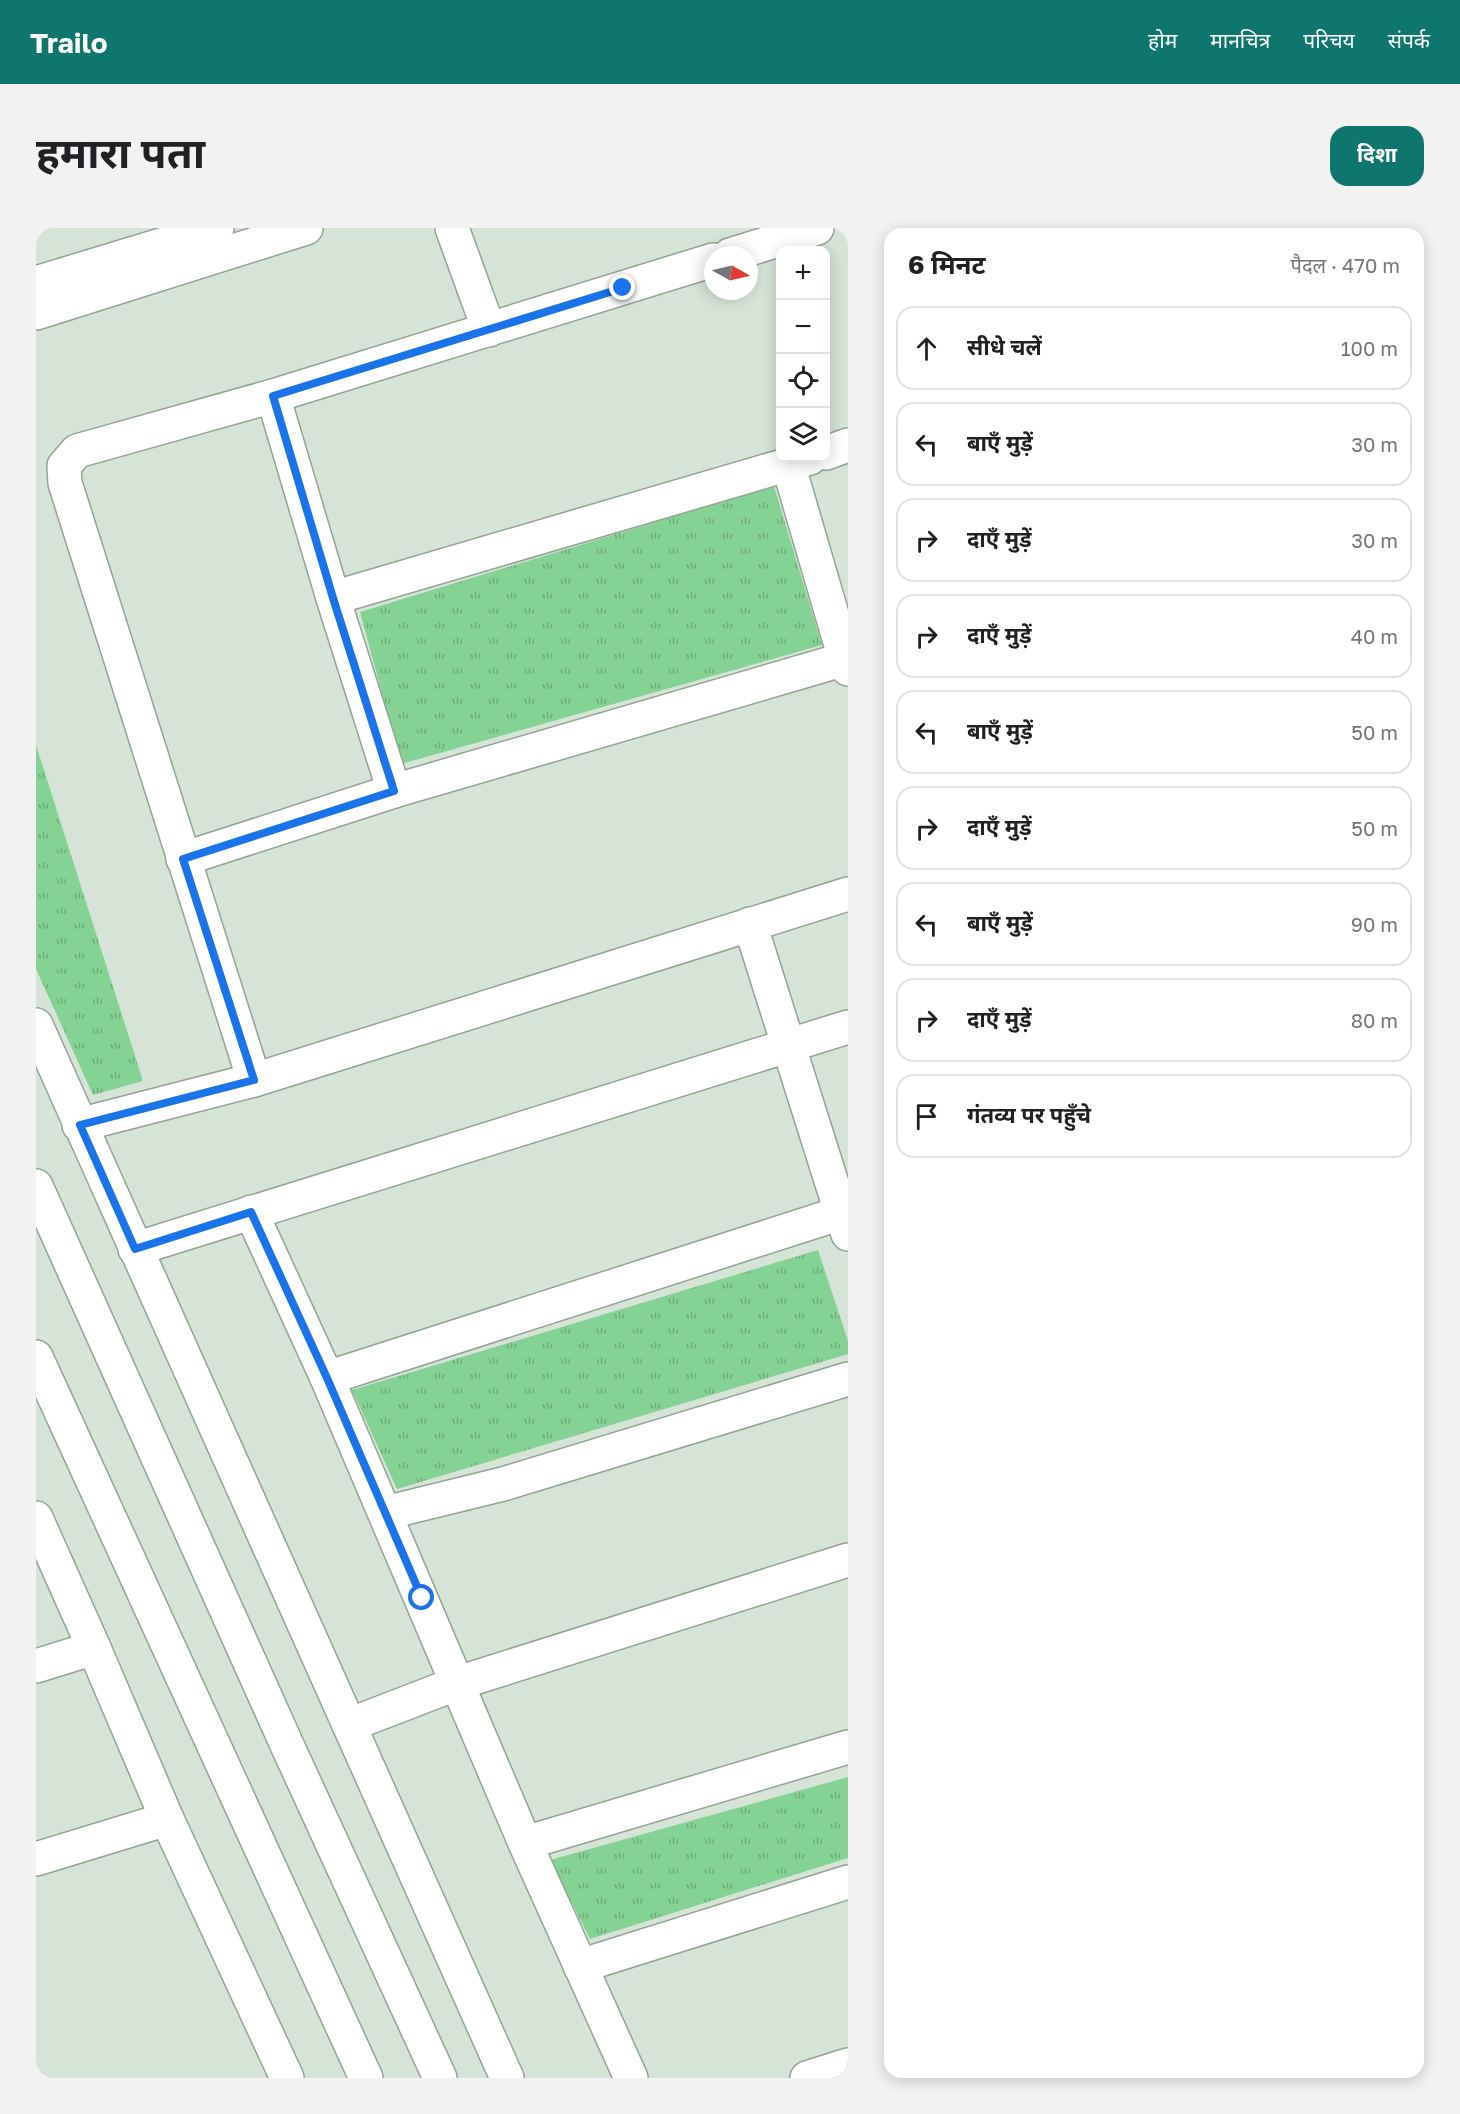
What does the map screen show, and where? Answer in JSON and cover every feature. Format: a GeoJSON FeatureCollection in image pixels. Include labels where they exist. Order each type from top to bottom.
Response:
{"type":"FeatureCollection","features":[{"type":"Feature","properties":{"kind":"street"},"geometry":{"type":"LineString","coordinates":[[36,283],[218,228]]}},
{"type":"Feature","properties":{"kind":"street"},"geometry":{"type":"LineString","coordinates":[[36,313],[306,228]]}},
{"type":"Feature","properties":{"kind":"street"},"geometry":{"type":"LineString","coordinates":[[452,228],[489,330]]}},
{"type":"Feature","properties":{"kind":"street"},"geometry":{"type":"LineString","coordinates":[[758,246],[817,228]]}},
{"type":"Feature","properties":{"kind":"street"},"geometry":{"type":"LineString","coordinates":[[254,1080],[65,483],[50,470],[77,451],[273,396],[704,263]]}},
{"type":"Feature","properties":{"kind":"street"},"geometry":{"type":"LineString","coordinates":[[273,396],[394,791]]}},
{"type":"Feature","properties":{"kind":"street"},"geometry":{"type":"LineString","coordinates":[[830,451],[848,445]]}},
{"type":"Feature","properties":{"kind":"street"},"geometry":{"type":"LineString","coordinates":[[333,598],[796,462]]}},
{"type":"Feature","properties":{"kind":"street"},"geometry":{"type":"LineString","coordinates":[[183,859],[394,791],[846,664],[799,462]]}},
{"type":"Feature","properties":{"kind":"street"},"geometry":{"type":"LineString","coordinates":[[80,1125],[254,1080],[848,894]]}},
{"type":"Feature","properties":{"kind":"street"},"geometry":{"type":"LineString","coordinates":[[327,1378],[845,1224],[750,924]]}},
{"type":"Feature","properties":{"kind":"street"},"geometry":{"type":"LineString","coordinates":[[36,1025],[507,2078]]}},
{"type":"Feature","properties":{"kind":"street"},"geometry":{"type":"LineString","coordinates":[[135,1249],[848,1027]]}},
{"type":"Feature","properties":{"kind":"street"},"geometry":{"type":"LineString","coordinates":[[36,1186],[287,1745],[440,2078]]}},
{"type":"Feature","properties":{"kind":"street"},"geometry":{"type":"LineString","coordinates":[[251,1212],[327,1378],[525,1843],[631,2078]]}},
{"type":"Feature","properties":{"kind":"street"},"geometry":{"type":"LineString","coordinates":[[36,1357],[366,2078]]}},
{"type":"Feature","properties":{"kind":"street"},"geometry":{"type":"LineString","coordinates":[[385,1513],[503,1484],[848,1378]]}},
{"type":"Feature","properties":{"kind":"street"},"geometry":{"type":"LineString","coordinates":[[36,1518],[167,1819],[287,2078]]}},
{"type":"Feature","properties":{"kind":"street"},"geometry":{"type":"LineString","coordinates":[[349,1725],[458,1683],[848,1560]]}},
{"type":"Feature","properties":{"kind":"street"},"geometry":{"type":"LineString","coordinates":[[36,1666],[94,1648]]}},
{"type":"Feature","properties":{"kind":"street"},"geometry":{"type":"LineString","coordinates":[[525,1843],[848,1747]]}},
{"type":"Feature","properties":{"kind":"street"},"geometry":{"type":"LineString","coordinates":[[36,1859],[167,1819]]}},
{"type":"Feature","properties":{"kind":"street"},"geometry":{"type":"LineString","coordinates":[[580,1966],[848,1882]]}},
{"type":"Feature","properties":{"kind":"street"},"geometry":{"type":"LineString","coordinates":[[807,2078],[848,2065]]}},
{"type":"Feature","properties":{"kind":"green space"},"geometry":{"type":"Polygon","coordinates":[[[774,486],[822,645],[401,764],[360,612],[774,486]]]}},
{"type":"Feature","properties":{"kind":"green space"},"geometry":{"type":"Polygon","coordinates":[[[36,745],[143,1081],[93,1095],[36,969],[36,745]]]}},
{"type":"Feature","properties":{"kind":"green space"},"geometry":{"type":"Polygon","coordinates":[[[818,1250],[848,1341],[848,1354],[397,1489],[352,1390],[818,1250]]]}},
{"type":"Feature","properties":{"kind":"green space"},"geometry":{"type":"Polygon","coordinates":[[[848,1777],[848,1858],[590,1939],[550,1860],[848,1777]]]}},
{"type":"Feature","properties":{"kind":"route"},"geometry":{"type":"LineString","coordinates":[[422,1598],[327,1378],[251,1212],[135,1249],[80,1125],[254,1080],[183,859],[394,791],[273,396],[623,288]]}}]}
